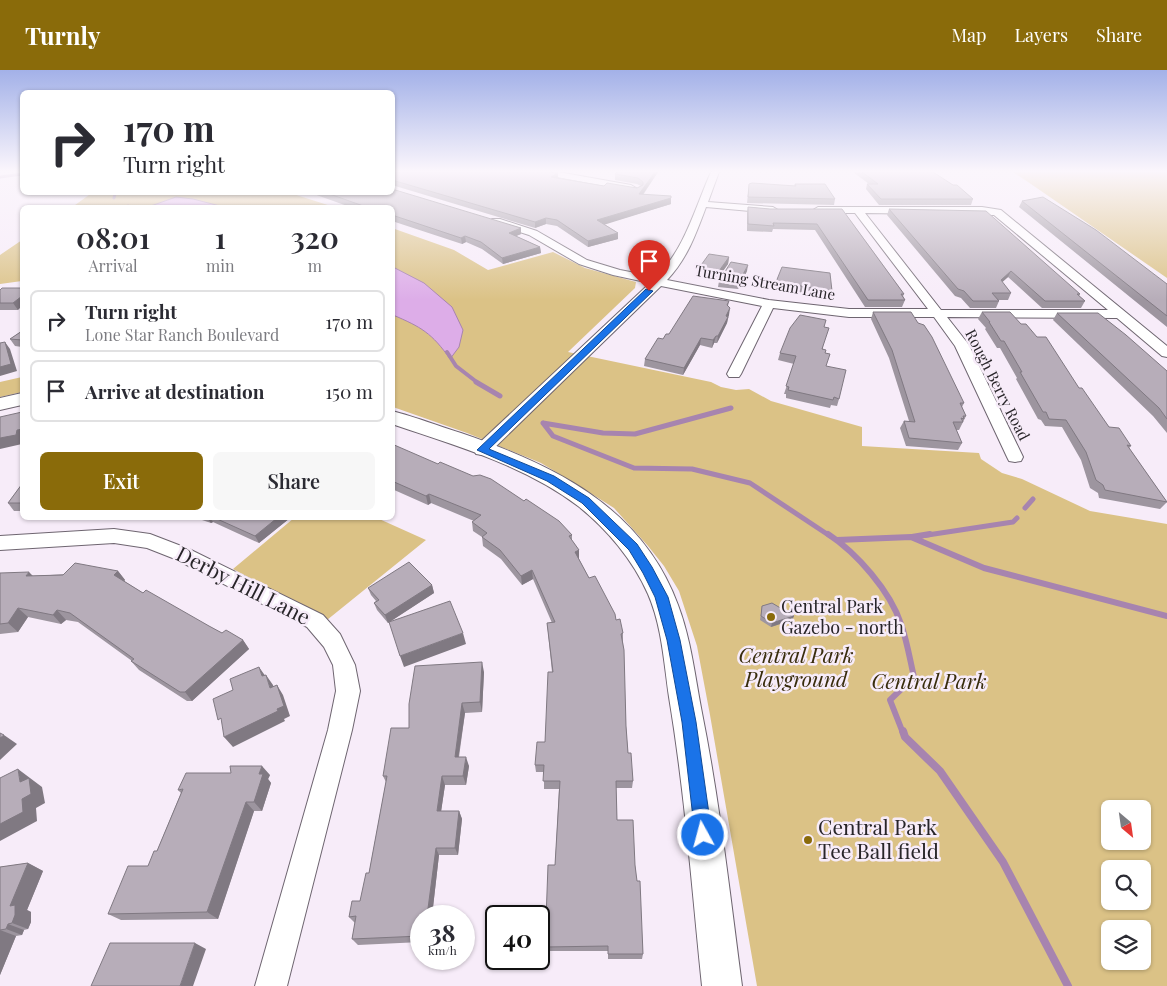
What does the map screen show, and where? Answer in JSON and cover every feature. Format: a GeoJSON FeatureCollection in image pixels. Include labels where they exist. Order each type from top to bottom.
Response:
{"type":"FeatureCollection","features":[{"type":"Feature","properties":{"kind":"street"},"geometry":{"type":"LineString","coordinates":[[482,450],[672,268],[687,244],[698,215]]}},
{"type":"Feature","properties":{"kind":"street","name":"Rough Berry Road"},"geometry":{"type":"LineString","coordinates":[[862,215],[962,346],[1015,457]]}},
{"type":"Feature","properties":{"kind":"street"},"geometry":{"type":"LineString","coordinates":[[1000,215],[1167,353]]}},
{"type":"Feature","properties":{"kind":"street","name":"Turning Stream Lane"},"geometry":{"type":"LineString","coordinates":[[486,218],[533,233],[583,262],[617,273],[769,304],[849,313],[1119,314]]}},
{"type":"Feature","properties":{"kind":"street"},"geometry":{"type":"LineString","coordinates":[[734,374],[769,304]]}},
{"type":"Feature","properties":{"kind":"street"},"geometry":{"type":"LineString","coordinates":[[0,404],[20,399]]}},
{"type":"Feature","properties":{"kind":"street"},"geometry":{"type":"LineString","coordinates":[[395,418],[482,450],[550,478],[586,500],[633,547],[648,570],[662,597],[674,640],[689,722],[722,986]]}},
{"type":"Feature","properties":{"kind":"street","name":"Derby Hill Lane"},"geometry":{"type":"LineString","coordinates":[[0,544],[114,536],[150,541],[182,554],[315,621],[332,641],[344,665],[348,691],[340,730],[271,986]]}},
{"type":"Feature","properties":{"kind":"green space"},"geometry":{"type":"Polygon","coordinates":[[[1075,215],[1167,215],[1167,278],[1075,215]]]}},
{"type":"Feature","properties":{"kind":"green space","name":"Central Park"},"geometry":{"type":"Polygon","coordinates":[[[395,229],[454,250],[488,270],[553,252],[585,268],[636,282],[635,288],[568,352],[711,382],[721,387],[736,390],[749,389],[771,401],[862,427],[862,446],[979,453],[981,459],[1002,473],[1022,479],[1090,511],[1167,524],[1167,986],[757,986],[697,646],[679,591],[664,566],[614,508],[541,463],[467,433],[395,408],[395,229]]]}},
{"type":"Feature","properties":{"kind":"green space"},"geometry":{"type":"Polygon","coordinates":[[[20,241],[20,281],[0,284],[0,255],[20,241]]]}},
{"type":"Feature","properties":{"kind":"green space"},"geometry":{"type":"Polygon","coordinates":[[[20,377],[20,392],[0,397],[0,382],[20,377]]]}},
{"type":"Feature","properties":{"kind":"green space"},"geometry":{"type":"Polygon","coordinates":[[[292,520],[381,520],[426,540],[327,620],[233,569],[292,520]]]}},
{"type":"Feature","properties":{"kind":"shaded area"},"geometry":{"type":"Polygon","coordinates":[[[395,268],[424,283],[452,307],[463,330],[459,347],[450,359],[431,337],[411,323],[395,316],[395,268]]]}},
{"type":"Feature","properties":{"kind":"building"},"geometry":{"type":"Polygon","coordinates":[[[395,215],[477,215],[521,228],[509,233],[540,247],[502,258],[481,242],[465,236],[461,238],[395,215]]]}},
{"type":"Feature","properties":{"kind":"building"},"geometry":{"type":"Polygon","coordinates":[[[510,215],[615,215],[597,220],[618,233],[588,241],[557,220],[546,218],[535,222],[510,215]]]}},
{"type":"Feature","properties":{"kind":"building"},"geometry":{"type":"Polygon","coordinates":[[[748,215],[846,215],[904,294],[901,294],[905,300],[868,300],[817,224],[773,223],[774,226],[748,224],[748,215]]]}},
{"type":"Feature","properties":{"kind":"building"},"geometry":{"type":"Polygon","coordinates":[[[894,215],[990,215],[1080,294],[1077,294],[1085,301],[1045,301],[1011,271],[1001,280],[1011,293],[992,293],[999,301],[973,301],[964,291],[958,289],[894,215]]]}},
{"type":"Feature","properties":{"kind":"building"},"geometry":{"type":"Polygon","coordinates":[[[1039,215],[1072,215],[1096,230],[1167,284],[1167,316],[1039,215]]]}},
{"type":"Feature","properties":{"kind":"building"},"geometry":{"type":"Polygon","coordinates":[[[709,254],[729,257],[719,271],[699,268],[709,254]]]}},
{"type":"Feature","properties":{"kind":"building"},"geometry":{"type":"Polygon","coordinates":[[[731,262],[748,265],[739,282],[719,281],[731,262]]]}},
{"type":"Feature","properties":{"kind":"building"},"geometry":{"type":"Polygon","coordinates":[[[782,267],[830,273],[832,291],[776,282],[782,267]]]}},
{"type":"Feature","properties":{"kind":"building"},"geometry":{"type":"Polygon","coordinates":[[[2,288],[20,288],[20,298],[13,303],[0,303],[0,290],[2,288]]]}},
{"type":"Feature","properties":{"kind":"building"},"geometry":{"type":"Polygon","coordinates":[[[693,296],[729,301],[727,305],[730,308],[726,316],[728,317],[718,336],[713,340],[701,338],[684,368],[645,359],[658,338],[663,339],[666,334],[669,334],[693,296]]]}},
{"type":"Feature","properties":{"kind":"building"},"geometry":{"type":"Polygon","coordinates":[[[873,312],[911,312],[918,323],[924,325],[932,337],[964,403],[960,403],[966,416],[963,416],[964,419],[961,418],[963,422],[953,422],[962,443],[909,438],[904,421],[915,422],[892,350],[873,312]]]}},
{"type":"Feature","properties":{"kind":"building"},"geometry":{"type":"Polygon","coordinates":[[[982,312],[1010,312],[1021,324],[1026,324],[1037,337],[1046,337],[1079,388],[1082,388],[1109,427],[1119,428],[1131,446],[1127,445],[1167,502],[1105,490],[1103,485],[1096,480],[1086,452],[1066,420],[1049,419],[1046,412],[1043,412],[1004,341],[1001,341],[982,312]]]}},
{"type":"Feature","properties":{"kind":"building"},"geometry":{"type":"Polygon","coordinates":[[[1057,313],[1098,313],[1167,371],[1167,419],[1159,408],[1057,313]]]}},
{"type":"Feature","properties":{"kind":"building"},"geometry":{"type":"Polygon","coordinates":[[[800,315],[826,320],[824,327],[829,328],[822,349],[826,350],[825,353],[830,354],[826,366],[846,370],[839,399],[834,397],[833,400],[788,390],[789,387],[786,386],[796,356],[780,353],[790,328],[800,315]]]}},
{"type":"Feature","properties":{"kind":"building"},"geometry":{"type":"Polygon","coordinates":[[[20,332],[20,340],[10,339],[20,332]]]}},
{"type":"Feature","properties":{"kind":"building"},"geometry":{"type":"Polygon","coordinates":[[[5,342],[11,364],[0,367],[0,343],[5,342]]]}},
{"type":"Feature","properties":{"kind":"building"},"geometry":{"type":"Polygon","coordinates":[[[20,412],[20,429],[17,430],[16,435],[0,438],[0,417],[20,412]]]}},
{"type":"Feature","properties":{"kind":"building"},"geometry":{"type":"Polygon","coordinates":[[[395,445],[438,464],[440,462],[473,476],[480,475],[491,479],[559,521],[572,535],[569,536],[579,550],[575,552],[589,578],[595,576],[615,614],[616,620],[620,619],[623,633],[621,634],[624,650],[628,753],[631,753],[633,781],[616,781],[617,820],[633,820],[635,865],[637,881],[640,881],[643,954],[608,954],[608,946],[550,947],[550,905],[547,905],[548,865],[555,865],[560,781],[543,781],[544,765],[535,765],[537,742],[545,742],[548,672],[553,672],[547,623],[555,622],[532,570],[521,576],[500,550],[482,537],[487,533],[472,522],[481,515],[429,494],[426,496],[395,482],[395,445]]]}},
{"type":"Feature","properties":{"kind":"building"},"geometry":{"type":"Polygon","coordinates":[[[20,487],[20,503],[8,503],[20,487]]]}},
{"type":"Feature","properties":{"kind":"building"},"geometry":{"type":"Polygon","coordinates":[[[219,520],[275,520],[255,536],[219,520]]]}},
{"type":"Feature","properties":{"kind":"building"},"geometry":{"type":"Polygon","coordinates":[[[409,562],[432,585],[385,615],[374,603],[379,600],[368,588],[409,562]]]}},
{"type":"Feature","properties":{"kind":"building"},"geometry":{"type":"Polygon","coordinates":[[[75,563],[118,571],[114,575],[143,593],[146,590],[222,633],[226,630],[243,640],[185,692],[180,692],[131,661],[134,659],[70,613],[57,610],[53,615],[18,608],[8,623],[0,624],[0,573],[29,572],[26,576],[63,575],[75,563]]]}},
{"type":"Feature","properties":{"kind":"building"},"geometry":{"type":"Polygon","coordinates":[[[450,601],[463,633],[400,656],[389,622],[450,601]]]}},
{"type":"Feature","properties":{"kind":"building","name":"Central Park Gazebo - north"},"geometry":{"type":"Polygon","coordinates":[[[772,603],[794,616],[772,623],[761,616],[762,606],[772,603]]]}},
{"type":"Feature","properties":{"kind":"building"},"geometry":{"type":"Polygon","coordinates":[[[482,662],[480,702],[462,703],[455,757],[466,757],[463,776],[442,776],[437,811],[459,811],[455,848],[436,848],[428,905],[410,905],[410,936],[352,939],[356,916],[349,917],[352,901],[360,901],[366,873],[369,873],[387,776],[383,776],[391,728],[409,728],[409,704],[415,666],[482,662]]]}},
{"type":"Feature","properties":{"kind":"building"},"geometry":{"type":"Polygon","coordinates":[[[259,667],[262,676],[266,675],[270,688],[277,685],[284,706],[277,709],[278,711],[224,737],[221,718],[218,720],[213,699],[233,690],[230,679],[259,667]]]}},
{"type":"Feature","properties":{"kind":"building"},"geometry":{"type":"Polygon","coordinates":[[[230,766],[262,766],[259,774],[263,774],[254,802],[246,802],[207,912],[108,914],[128,866],[148,866],[154,851],[157,851],[183,789],[178,790],[186,773],[231,773],[230,766]]]}},
{"type":"Feature","properties":{"kind":"building"},"geometry":{"type":"Polygon","coordinates":[[[18,769],[20,782],[29,778],[31,794],[22,799],[23,812],[0,824],[0,778],[18,769]]]}},
{"type":"Feature","properties":{"kind":"building"},"geometry":{"type":"Polygon","coordinates":[[[28,863],[10,906],[15,905],[15,915],[12,923],[8,924],[6,929],[0,930],[0,867],[28,863]]]}},
{"type":"Feature","properties":{"kind":"building"},"geometry":{"type":"Polygon","coordinates":[[[110,943],[195,943],[180,986],[91,986],[110,943]]]}},
{"type":"Feature","properties":{"kind":"waterway"},"geometry":{"type":"LineString","coordinates":[[447,352],[456,366],[478,383]]}},
{"type":"Feature","properties":{"kind":"waterway"},"geometry":{"type":"LineString","coordinates":[[476,382],[500,396]]}},
{"type":"Feature","properties":{"kind":"waterway"},"geometry":{"type":"LineString","coordinates":[[731,408],[635,434],[603,433],[543,423],[553,436],[634,468],[692,469],[750,483],[830,536]]}},
{"type":"Feature","properties":{"kind":"waterway"},"geometry":{"type":"LineString","coordinates":[[1025,508],[1033,499]]}},
{"type":"Feature","properties":{"kind":"waterway"},"geometry":{"type":"LineString","coordinates":[[921,536],[1013,522],[1017,518]]}},
{"type":"Feature","properties":{"kind":"waterway"},"geometry":{"type":"LineString","coordinates":[[828,534],[850,551],[881,586],[896,611],[901,624],[914,677],[890,700],[903,733]]}},
{"type":"Feature","properties":{"kind":"waterway"},"geometry":{"type":"LineString","coordinates":[[912,537],[930,534]]}},
{"type":"Feature","properties":{"kind":"waterway"},"geometry":{"type":"LineString","coordinates":[[837,540],[911,537],[984,568],[1167,616]]}},
{"type":"Feature","properties":{"kind":"waterway"},"geometry":{"type":"LineString","coordinates":[[903,731],[905,737],[940,771],[1003,862],[1068,986]]}},
{"type":"Feature","properties":{"kind":"place","name":"Central Park Gazebo - north"},"geometry":{"type":"Point","coordinates":[771,617]}},
{"type":"Feature","properties":{"kind":"place","name":"Central Park Tee Ball field"},"geometry":{"type":"Point","coordinates":[808,840]}},
{"type":"Feature","properties":{"kind":"route"},"geometry":{"type":"LineString","coordinates":[[649,291],[482,450],[508,459],[550,478],[586,500],[633,547],[648,570],[662,597],[674,640],[689,722],[703,835]]}},
{"type":"Feature","properties":{"kind":"park label","name":"Central Park Playground"},"geometry":{"type":"Point","coordinates":[796,668]}}]}
